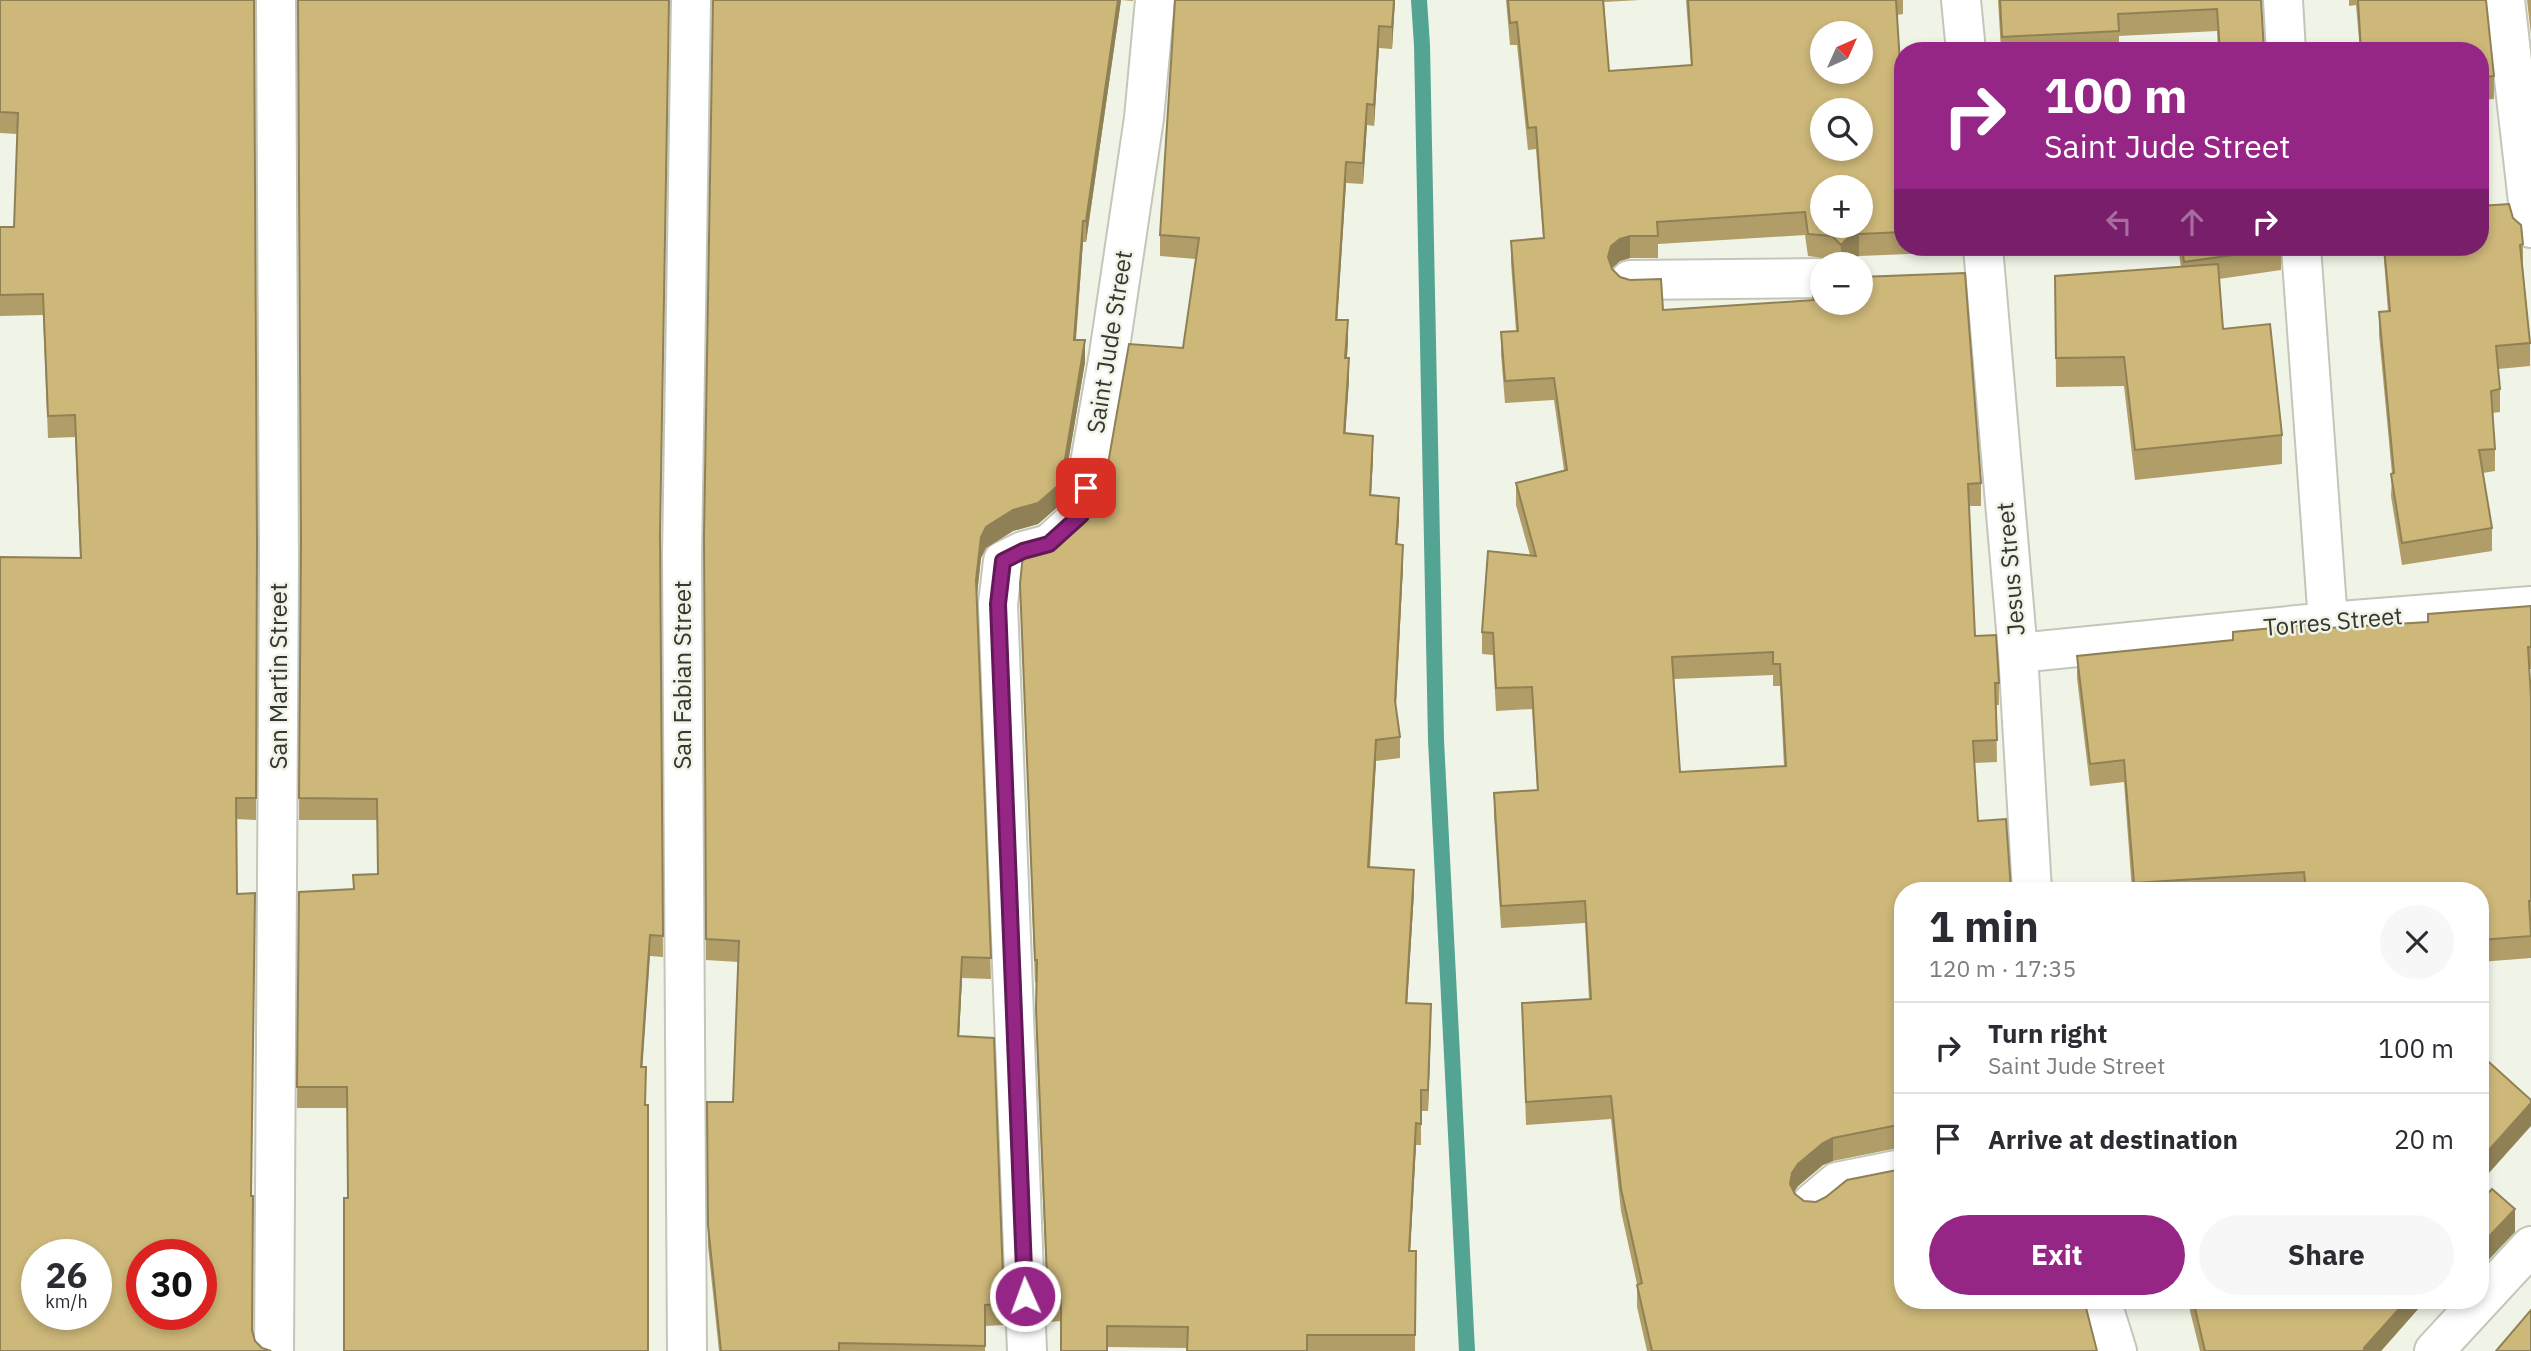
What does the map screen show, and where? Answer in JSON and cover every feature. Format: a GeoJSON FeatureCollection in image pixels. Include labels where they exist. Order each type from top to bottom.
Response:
{"type":"FeatureCollection","features":[{"type":"Feature","properties":{"kind":"street","name":"San Martin Street"},"geometry":{"type":"LineString","coordinates":[[274,1351],[278,1061],[279,576],[276,0]]}},
{"type":"Feature","properties":{"kind":"street","name":"San Fabian Street"},"geometry":{"type":"LineString","coordinates":[[687,1351],[682,556],[691,0]]}},
{"type":"Feature","properties":{"kind":"street","name":"Saint Jude Street"},"geometry":{"type":"LineString","coordinates":[[1027,1351],[998,604],[1003,561],[1023,551],[1049,544],[1081,515],[1109,354],[1144,118],[1155,0]]}},
{"type":"Feature","properties":{"kind":"street"},"geometry":{"type":"LineString","coordinates":[[1961,0],[1965,42]]}},
{"type":"Feature","properties":{"kind":"street"},"geometry":{"type":"LineString","coordinates":[[2283,0],[2285,42]]}},
{"type":"Feature","properties":{"kind":"street"},"geometry":{"type":"LineString","coordinates":[[2505,0],[2531,228]]}},
{"type":"Feature","properties":{"kind":"street"},"geometry":{"type":"LineString","coordinates":[[2302,256],[2328,622]]}},
{"type":"Feature","properties":{"kind":"street","name":"Jesus Street"},"geometry":{"type":"LineString","coordinates":[[1975,264],[2018,653],[2031,882]]}},
{"type":"Feature","properties":{"kind":"street"},"geometry":{"type":"LineString","coordinates":[[1630,280],[1810,278]]}},
{"type":"Feature","properties":{"kind":"street","name":"Torres Street"},"geometry":{"type":"LineString","coordinates":[[2018,653],[2328,622],[2531,606]]}},
{"type":"Feature","properties":{"kind":"street"},"geometry":{"type":"LineString","coordinates":[[1812,1203],[1837,1182],[1894,1171]]}},
{"type":"Feature","properties":{"kind":"street"},"geometry":{"type":"LineString","coordinates":[[2489,1291],[2531,1246]]}},
{"type":"Feature","properties":{"kind":"street"},"geometry":{"type":"LineString","coordinates":[[2104,1309],[2117,1351]]}},
{"type":"Feature","properties":{"kind":"street"},"geometry":{"type":"LineString","coordinates":[[2434,1351],[2473,1309]]}},
{"type":"Feature","properties":{"kind":"building"},"geometry":{"type":"Polygon","coordinates":[[[0,0],[254,0],[256,798],[236,798],[237,894],[255,893],[252,1330],[255,1341],[262,1348],[271,1351],[0,1351],[0,557],[81,558],[75,415],[48,416],[43,294],[0,295],[0,227],[14,227],[18,113],[0,112],[0,0]]]}},
{"type":"Feature","properties":{"kind":"building"},"geometry":{"type":"Polygon","coordinates":[[[298,0],[669,0],[660,535],[663,936],[650,935],[641,1067],[646,1067],[645,1105],[648,1105],[648,1351],[344,1351],[344,1198],[348,1198],[347,1087],[297,1087],[299,892],[354,889],[353,875],[378,874],[377,799],[299,798],[301,542],[298,0]]]}},
{"type":"Feature","properties":{"kind":"building"},"geometry":{"type":"Polygon","coordinates":[[[713,0],[1118,0],[1086,221],[1083,221],[1074,340],[1085,340],[1061,483],[1038,503],[1013,510],[986,527],[981,537],[976,580],[991,958],[962,957],[958,1036],[994,1038],[1004,1304],[985,1305],[985,1346],[839,1343],[839,1351],[721,1351],[708,1225],[707,1102],[733,1102],[739,941],[706,939],[704,535],[713,0]]]}},
{"type":"Feature","properties":{"kind":"building"},"geometry":{"type":"Polygon","coordinates":[[[1175,0],[1394,0],[1392,27],[1379,26],[1374,105],[1367,104],[1363,163],[1346,162],[1336,320],[1348,320],[1345,358],[1349,358],[1344,433],[1373,436],[1370,495],[1399,498],[1396,544],[1403,545],[1395,701],[1400,737],[1376,740],[1368,867],[1414,870],[1406,1003],[1431,1004],[1428,1090],[1421,1090],[1421,1124],[1416,1123],[1409,1251],[1416,1251],[1415,1335],[1307,1335],[1307,1351],[1187,1351],[1188,1327],[1107,1326],[1107,1351],[1061,1351],[1061,1300],[1048,1301],[1036,1009],[1037,960],[1020,584],[1023,554],[1064,539],[1096,510],[1102,498],[1129,344],[1183,348],[1199,238],[1160,235],[1175,0]]]}},
{"type":"Feature","properties":{"kind":"building"},"geometry":{"type":"Polygon","coordinates":[[[1508,0],[1603,0],[1609,71],[1692,65],[1688,0],[1896,0],[1899,42],[1894,42],[1894,232],[1873,233],[1873,175],[1810,175],[1810,234],[1805,212],[1657,222],[1658,236],[1630,236],[1620,239],[1611,246],[1608,257],[1612,269],[1620,277],[1630,280],[1661,279],[1663,310],[1810,300],[1810,315],[1873,315],[1873,277],[1965,273],[1981,483],[1968,484],[1975,636],[1996,635],[1999,683],[1995,683],[1997,740],[1973,741],[1978,821],[2006,819],[2010,882],[1894,882],[1894,1126],[1833,1138],[1823,1143],[1798,1164],[1792,1173],[1790,1184],[1795,1194],[1804,1201],[1816,1202],[1847,1180],[1894,1171],[1894,1309],[2086,1309],[2097,1351],[1652,1351],[1637,1285],[1642,1283],[1621,1189],[1611,1096],[1526,1102],[1522,1003],[1591,999],[1585,901],[1501,906],[1494,793],[1538,790],[1532,687],[1496,688],[1493,633],[1482,632],[1488,551],[1536,556],[1516,483],[1567,470],[1554,378],[1505,381],[1501,332],[1518,331],[1511,241],[1544,238],[1536,127],[1528,128],[1517,22],[1510,23],[1508,0]],[[1773,652],[1672,657],[1680,772],[1786,766],[1780,664],[1773,664],[1773,652]]]}},
{"type":"Feature","properties":{"kind":"building"},"geometry":{"type":"Polygon","coordinates":[[[2000,0],[2261,0],[2263,42],[2219,42],[2217,9],[2118,14],[2119,31],[2002,37],[2000,0]]]}},
{"type":"Feature","properties":{"kind":"building"},"geometry":{"type":"Polygon","coordinates":[[[2358,0],[2486,0],[2494,76],[2489,76],[2489,42],[2360,42],[2358,0]]]}},
{"type":"Feature","properties":{"kind":"building"},"geometry":{"type":"Polygon","coordinates":[[[2509,204],[2513,218],[2521,225],[2523,244],[2520,245],[2530,343],[2496,346],[2500,389],[2491,391],[2495,449],[2479,450],[2492,528],[2402,543],[2391,474],[2394,473],[2379,312],[2390,311],[2385,256],[2489,256],[2489,205],[2509,204]]]}},
{"type":"Feature","properties":{"kind":"building"},"geometry":{"type":"Polygon","coordinates":[[[1834,238],[1848,238],[1841,245],[1834,238]]]}},
{"type":"Feature","properties":{"kind":"building"},"geometry":{"type":"Polygon","coordinates":[[[2183,256],[2226,256],[2184,262],[2183,256]]]}},
{"type":"Feature","properties":{"kind":"building"},"geometry":{"type":"Polygon","coordinates":[[[2218,264],[2223,329],[2270,324],[2282,435],[2135,450],[2124,357],[2056,358],[2055,276],[2218,264]]]}},
{"type":"Feature","properties":{"kind":"building"},"geometry":{"type":"Polygon","coordinates":[[[2531,606],[2531,647],[2528,647],[2531,697],[2531,936],[2489,939],[2489,882],[2305,882],[2304,872],[2134,882],[2124,760],[2090,764],[2077,656],[2233,640],[2233,632],[2312,624],[2312,629],[2428,622],[2428,614],[2531,606]]]}},
{"type":"Feature","properties":{"kind":"building"},"geometry":{"type":"Polygon","coordinates":[[[2489,1062],[2531,1100],[2489,1150],[2489,1062]]]}},
{"type":"Feature","properties":{"kind":"building"},"geometry":{"type":"Polygon","coordinates":[[[2492,1189],[2515,1209],[2489,1236],[2489,1192],[2492,1189]]]}},
{"type":"Feature","properties":{"kind":"building"},"geometry":{"type":"Polygon","coordinates":[[[2195,1309],[2399,1309],[2364,1351],[2205,1351],[2195,1309]]]}},
{"type":"Feature","properties":{"kind":"building"},"geometry":{"type":"Polygon","coordinates":[[[2531,1310],[2531,1351],[2496,1351],[2531,1310]]]}},
{"type":"Feature","properties":{"kind":"waterway"},"geometry":{"type":"LineString","coordinates":[[1419,0],[1436,740],[1467,1351]]}},
{"type":"Feature","properties":{"kind":"route"},"geometry":{"type":"LineString","coordinates":[[1025,1296],[998,604],[1003,561],[1023,551],[1049,544],[1081,515],[1086,488]]}}]}
